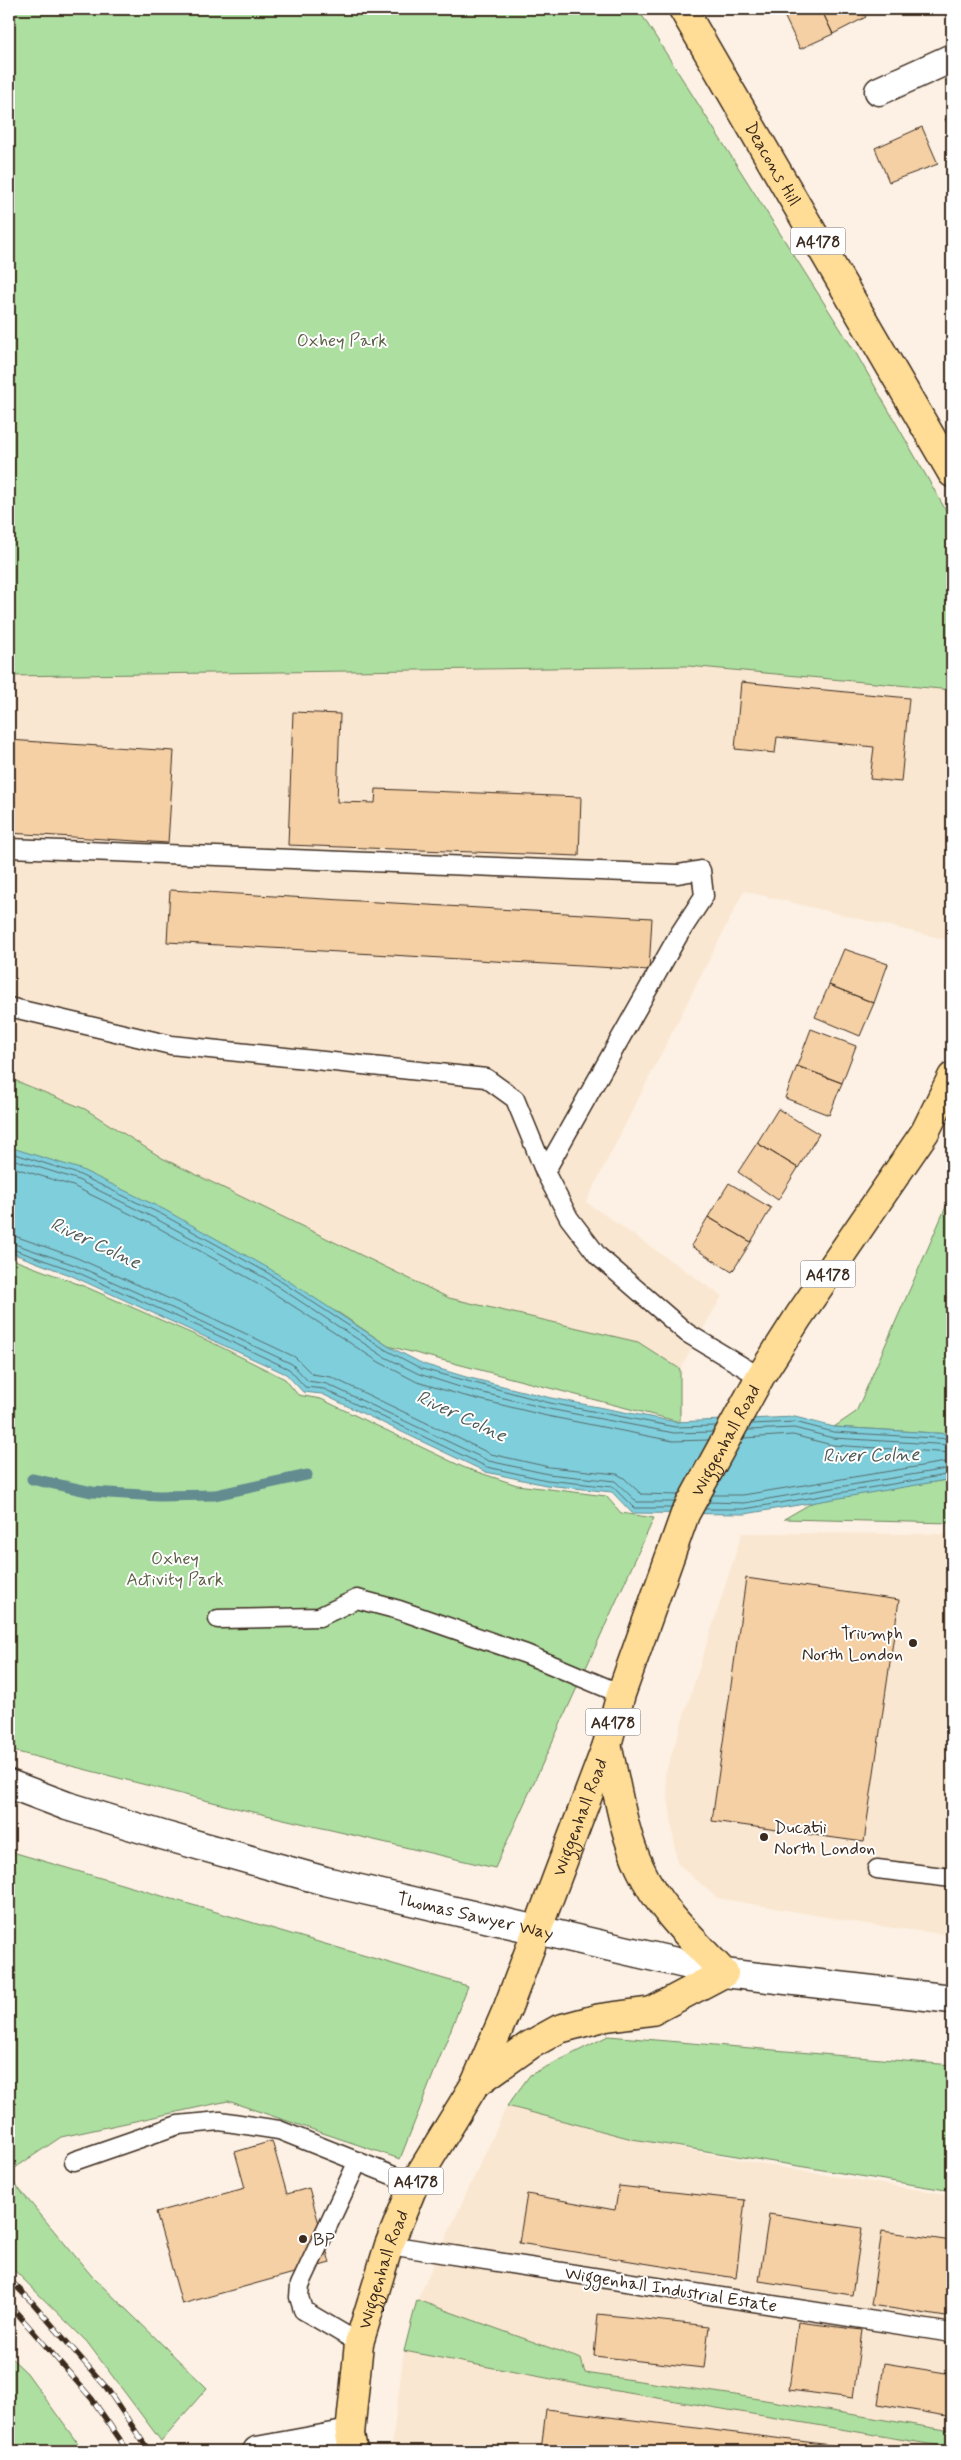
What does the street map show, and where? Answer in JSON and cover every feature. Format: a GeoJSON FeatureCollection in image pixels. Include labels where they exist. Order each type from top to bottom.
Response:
{"type":"FeatureCollection","features":[{"type":"Feature","properties":{"kind":"main road","name":"Deacons Hill"},"geometry":{"type":"LineString","coordinates":[[683,9],[952,473]]}},
{"type":"Feature","properties":{"kind":"main road","name":"Wiggenhall Road"},"geometry":{"type":"LineString","coordinates":[[351,2443],[359,2343],[389,2245],[414,2184],[475,2084],[538,1929],[607,1745],[621,1694],[685,1514],[760,1377],[925,1132],[952,1077]]}},
{"type":"Feature","properties":{"kind":"main road"},"geometry":{"type":"LineString","coordinates":[[475,2084],[530,2045],[559,2029],[600,2018],[652,2011],[724,1973],[668,1912],[640,1870],[630,1844],[607,1745]]}},
{"type":"Feature","properties":{"kind":"street"},"geometry":{"type":"LineString","coordinates":[[879,91],[952,58]]}},
{"type":"Feature","properties":{"kind":"street","name":"Thomas Sawyer Way"},"geometry":{"type":"LineString","coordinates":[[9,1784],[67,1806],[316,1878],[724,1973],[952,1999]]}},
{"type":"Feature","properties":{"kind":"street"},"geometry":{"type":"LineString","coordinates":[[257,2451],[351,2443]]}},
{"type":"Feature","properties":{"kind":"lane"},"geometry":{"type":"LineString","coordinates":[[9,848],[678,874],[701,870],[704,896],[678,936],[545,1172]]}},
{"type":"Feature","properties":{"kind":"lane"},"geometry":{"type":"LineString","coordinates":[[9,1007],[171,1045],[486,1078],[515,1099],[545,1172],[569,1218],[598,1256],[687,1333],[760,1377]]}},
{"type":"Feature","properties":{"kind":"lane"},"geometry":{"type":"LineString","coordinates":[[218,1619],[319,1617],[357,1599],[399,1610],[526,1654],[621,1694]]}},
{"type":"Feature","properties":{"kind":"lane"},"geometry":{"type":"LineString","coordinates":[[877,1868],[952,1878]]}},
{"type":"Feature","properties":{"kind":"lane"},"geometry":{"type":"LineString","coordinates":[[74,2161],[178,2125],[220,2121],[280,2130],[414,2184]]}},
{"type":"Feature","properties":{"kind":"lane"},"geometry":{"type":"LineString","coordinates":[[358,2162],[300,2285],[299,2297],[303,2310],[359,2343]]}},
{"type":"Feature","properties":{"kind":"lane","name":"Wiggenhall Industrial Estate"},"geometry":{"type":"LineString","coordinates":[[389,2245],[952,2333]]}},
{"type":"Feature","properties":{"kind":"shaded area"},"geometry":{"type":"Polygon","coordinates":[[[688,666],[952,690],[952,873],[947,940],[744,891],[586,1202],[722,1296],[680,1369],[638,1342],[449,1298],[162,1158],[85,1109],[9,1078],[9,676],[688,666]]]}},
{"type":"Feature","properties":{"kind":"shaded area"},"geometry":{"type":"Polygon","coordinates":[[[742,1533],[952,1534],[952,1935],[878,1926],[717,1898],[677,1863],[665,1775],[742,1533]]]}},
{"type":"Feature","properties":{"kind":"shaded area"},"geometry":{"type":"Polygon","coordinates":[[[507,2106],[632,2139],[801,2171],[952,2195],[952,2431],[735,2395],[585,2373],[581,2359],[417,2300],[507,2106]]]}},
{"type":"Feature","properties":{"kind":"shaded area"},"geometry":{"type":"Polygon","coordinates":[[[404,2351],[599,2388],[952,2448],[952,2451],[391,2451],[404,2351]]]}},
{"type":"Feature","properties":{"kind":"green space","name":"Oxhey Park"},"geometry":{"type":"Polygon","coordinates":[[[9,9],[638,9],[857,355],[952,521],[952,690],[688,666],[9,676],[9,9]]]}},
{"type":"Feature","properties":{"kind":"green space"},"geometry":{"type":"Polygon","coordinates":[[[9,1078],[85,1109],[162,1158],[449,1298],[638,1342],[680,1369],[680,1422],[388,1346],[339,1313],[9,1168],[9,1078]]]}},
{"type":"Feature","properties":{"kind":"green space"},"geometry":{"type":"Polygon","coordinates":[[[952,1193],[952,1434],[834,1427],[856,1412],[952,1193]]]}},
{"type":"Feature","properties":{"kind":"green space","name":"Oxhey Activity Park"},"geometry":{"type":"Polygon","coordinates":[[[9,1258],[86,1287],[213,1343],[285,1379],[298,1395],[321,1399],[465,1468],[517,1485],[606,1496],[621,1513],[654,1518],[495,1868],[236,1808],[9,1750],[9,1258]]]}},
{"type":"Feature","properties":{"kind":"green space"},"geometry":{"type":"Polygon","coordinates":[[[952,1479],[952,1523],[784,1519],[815,1501],[952,1479]]]}},
{"type":"Feature","properties":{"kind":"green space"},"geometry":{"type":"Polygon","coordinates":[[[9,1851],[468,1986],[400,2159],[228,2101],[61,2137],[9,2172],[9,1851]]]}},
{"type":"Feature","properties":{"kind":"green space"},"geometry":{"type":"Polygon","coordinates":[[[608,2036],[952,2065],[952,2191],[632,2139],[507,2106],[530,2075],[608,2036]]]}},
{"type":"Feature","properties":{"kind":"green space"},"geometry":{"type":"Polygon","coordinates":[[[9,2177],[91,2275],[207,2388],[161,2441],[87,2342],[9,2265],[9,2177]]]}},
{"type":"Feature","properties":{"kind":"green space"},"geometry":{"type":"Polygon","coordinates":[[[417,2300],[581,2359],[585,2373],[735,2395],[952,2431],[952,2448],[599,2388],[404,2351],[417,2300]]]}},
{"type":"Feature","properties":{"kind":"green space"},"geometry":{"type":"Polygon","coordinates":[[[9,2356],[27,2373],[83,2451],[9,2451],[9,2356]]]}},
{"type":"Feature","properties":{"kind":"water","name":"River Colne"},"geometry":{"type":"Polygon","coordinates":[[[9,1147],[80,1169],[165,1210],[270,1269],[388,1346],[423,1364],[466,1377],[551,1398],[676,1422],[795,1417],[834,1427],[952,1434],[952,1479],[745,1514],[632,1513],[612,1492],[546,1485],[486,1472],[322,1394],[303,1392],[286,1374],[70,1275],[9,1252],[9,1147]]]}},
{"type":"Feature","properties":{"kind":"building"},"geometry":{"type":"Polygon","coordinates":[[[781,9],[821,9],[833,34],[800,49],[781,9]]]}},
{"type":"Feature","properties":{"kind":"building"},"geometry":{"type":"Polygon","coordinates":[[[821,9],[875,9],[864,14],[866,17],[833,34],[821,9]]]}},
{"type":"Feature","properties":{"kind":"building"},"geometry":{"type":"Polygon","coordinates":[[[952,115],[952,134],[945,119],[952,115]]]}},
{"type":"Feature","properties":{"kind":"building"},"geometry":{"type":"Polygon","coordinates":[[[922,127],[938,164],[889,182],[875,148],[922,127]]]}},
{"type":"Feature","properties":{"kind":"building"},"geometry":{"type":"Polygon","coordinates":[[[741,682],[909,698],[901,782],[870,779],[874,747],[777,737],[775,753],[735,749],[741,682]]]}},
{"type":"Feature","properties":{"kind":"building"},"geometry":{"type":"Polygon","coordinates":[[[293,712],[340,714],[337,802],[375,803],[376,789],[581,797],[579,856],[288,845],[293,712]]]}},
{"type":"Feature","properties":{"kind":"building"},"geometry":{"type":"Polygon","coordinates":[[[9,740],[174,751],[168,843],[9,833],[9,740]]]}},
{"type":"Feature","properties":{"kind":"building"},"geometry":{"type":"Polygon","coordinates":[[[170,890],[652,918],[649,970],[167,942],[170,890]]]}},
{"type":"Feature","properties":{"kind":"building"},"geometry":{"type":"Polygon","coordinates":[[[844,949],[888,964],[874,1003],[829,985],[844,949]]]}},
{"type":"Feature","properties":{"kind":"building"},"geometry":{"type":"Polygon","coordinates":[[[829,985],[874,1003],[860,1036],[815,1017],[829,985]]]}},
{"type":"Feature","properties":{"kind":"building"},"geometry":{"type":"Polygon","coordinates":[[[811,1029],[856,1046],[842,1083],[797,1066],[811,1029]]]}},
{"type":"Feature","properties":{"kind":"building"},"geometry":{"type":"Polygon","coordinates":[[[797,1066],[842,1083],[829,1115],[785,1098],[797,1066]]]}},
{"type":"Feature","properties":{"kind":"building"},"geometry":{"type":"Polygon","coordinates":[[[778,1109],[819,1134],[798,1168],[757,1143],[778,1109]]]}},
{"type":"Feature","properties":{"kind":"building"},"geometry":{"type":"Polygon","coordinates":[[[757,1143],[798,1168],[778,1200],[738,1172],[757,1143]]]}},
{"type":"Feature","properties":{"kind":"building"},"geometry":{"type":"Polygon","coordinates":[[[729,1183],[771,1208],[751,1242],[708,1217],[729,1183]]]}},
{"type":"Feature","properties":{"kind":"building"},"geometry":{"type":"Polygon","coordinates":[[[708,1217],[751,1242],[732,1272],[691,1246],[708,1217]]]}},
{"type":"Feature","properties":{"kind":"building"},"geometry":{"type":"Polygon","coordinates":[[[746,1578],[899,1600],[864,1842],[712,1821],[746,1578]]]}},
{"type":"Feature","properties":{"kind":"building"},"geometry":{"type":"Polygon","coordinates":[[[272,2141],[287,2194],[309,2188],[330,2263],[182,2304],[156,2212],[245,2188],[235,2152],[272,2141]]]}},
{"type":"Feature","properties":{"kind":"building"},"geometry":{"type":"Polygon","coordinates":[[[619,2186],[745,2200],[736,2278],[519,2243],[527,2194],[615,2210],[619,2186]]]}},
{"type":"Feature","properties":{"kind":"building"},"geometry":{"type":"Polygon","coordinates":[[[769,2214],[862,2228],[852,2295],[759,2281],[769,2214]]]}},
{"type":"Feature","properties":{"kind":"building"},"geometry":{"type":"Polygon","coordinates":[[[882,2231],[952,2241],[952,2318],[871,2305],[882,2231]]]}},
{"type":"Feature","properties":{"kind":"building"},"geometry":{"type":"Polygon","coordinates":[[[598,2314],[709,2326],[704,2368],[594,2356],[598,2314]]]}},
{"type":"Feature","properties":{"kind":"building"},"geometry":{"type":"Polygon","coordinates":[[[798,2322],[862,2330],[853,2398],[789,2390],[798,2322]]]}},
{"type":"Feature","properties":{"kind":"building"},"geometry":{"type":"Polygon","coordinates":[[[884,2363],[952,2374],[952,2417],[878,2404],[884,2363]]]}},
{"type":"Feature","properties":{"kind":"building"},"geometry":{"type":"Polygon","coordinates":[[[546,2409],[878,2451],[541,2451],[546,2409]]]}},
{"type":"Feature","properties":{"kind":"waterway"},"geometry":{"type":"LineString","coordinates":[[32,1479],[92,1492],[159,1496],[215,1495],[307,1475]]}},
{"type":"Feature","properties":{"kind":"railway"},"geometry":{"type":"LineString","coordinates":[[9,2279],[32,2302],[106,2387],[149,2451]]}},
{"type":"Feature","properties":{"kind":"railway"},"geometry":{"type":"LineString","coordinates":[[9,2304],[92,2399],[128,2451]]}},
{"type":"Feature","properties":{"kind":"place","name":"Triumph North London"},"geometry":{"type":"Point","coordinates":[913,1643]}},
{"type":"Feature","properties":{"kind":"place","name":"Ducatii North London"},"geometry":{"type":"Point","coordinates":[764,1837]}},
{"type":"Feature","properties":{"kind":"place","name":"BP"},"geometry":{"type":"Point","coordinates":[303,2239]}}]}
